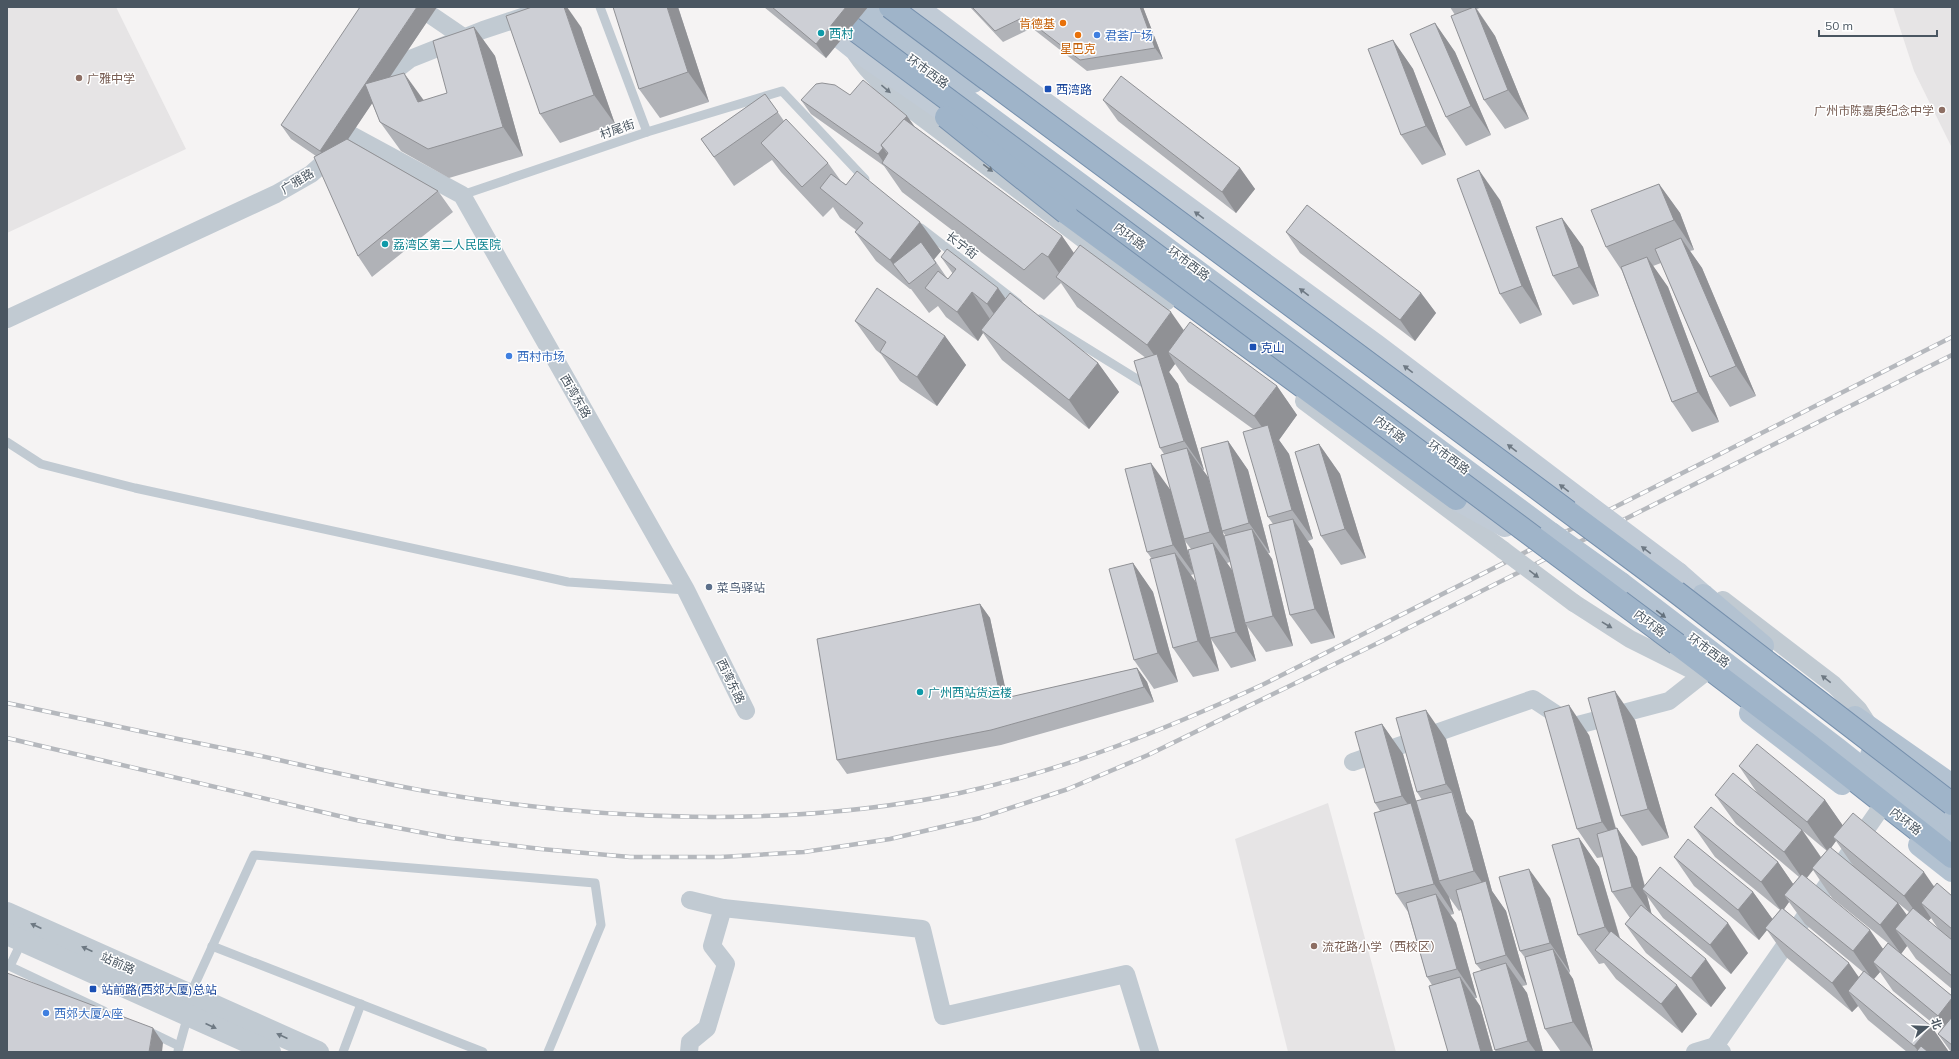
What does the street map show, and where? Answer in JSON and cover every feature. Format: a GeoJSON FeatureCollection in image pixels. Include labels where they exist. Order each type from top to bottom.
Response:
{"type":"FeatureCollection","features":[{"type":"Feature","properties":{"kind":"highway"},"geometry":{"type":"LineString","coordinates":[[830,7],[906,85],[1066,214],[1456,499]]}},
{"type":"Feature","properties":{"kind":"highway","name":"内环路"},"geometry":{"type":"LineString","coordinates":[[830,7],[1597,583],[1812,746],[1952,857]]}},
{"type":"Feature","properties":{"kind":"highway"},"geometry":{"type":"LineString","coordinates":[[890,7],[1952,799]]}},
{"type":"Feature","properties":{"kind":"highway"},"geometry":{"type":"LineString","coordinates":[[1845,720],[1952,804]]}},
{"type":"Feature","properties":{"kind":"main road"},"geometry":{"type":"LineString","coordinates":[[802,7],[853,48],[931,101],[1532,546],[1702,675],[1952,871]]}},
{"type":"Feature","properties":{"kind":"main road"},"geometry":{"type":"LineString","coordinates":[[830,7],[853,48]]}},
{"type":"Feature","properties":{"kind":"main road","name":"环市西路"},"geometry":{"type":"LineString","coordinates":[[830,7],[902,52],[1069,164],[1360,368],[1529,493],[1572,526],[1633,585],[1952,840]]}},
{"type":"Feature","properties":{"kind":"main road","name":"环市西路"},"geometry":{"type":"LineString","coordinates":[[873,7],[1069,164],[1551,533],[1744,655],[1865,737],[1952,819]]}},
{"type":"Feature","properties":{"kind":"main road"},"geometry":{"type":"LineString","coordinates":[[917,7],[1086,133],[1376,345],[1678,573],[1865,737],[1947,777]]}},
{"type":"Feature","properties":{"kind":"main road"},"geometry":{"type":"LineString","coordinates":[[1456,499],[1505,526]]}},
{"type":"Feature","properties":{"kind":"main road"},"geometry":{"type":"LineString","coordinates":[[1551,533],[1606,603]]}},
{"type":"Feature","properties":{"kind":"main road"},"geometry":{"type":"LineString","coordinates":[[1532,546],[1577,566],[1633,585]]}},
{"type":"Feature","properties":{"kind":"main road"},"geometry":{"type":"LineString","coordinates":[[1702,595],[1744,655]]}},
{"type":"Feature","properties":{"kind":"street"},"geometry":{"type":"LineString","coordinates":[[419,7],[463,37]]}},
{"type":"Feature","properties":{"kind":"street"},"geometry":{"type":"LineString","coordinates":[[369,100],[372,93],[387,76],[410,58],[463,37],[552,7]]}},
{"type":"Feature","properties":{"kind":"street"},"geometry":{"type":"LineString","coordinates":[[853,48],[865,67],[880,84],[919,115],[1095,248],[1232,347],[1574,603],[1630,639],[1702,675],[1669,701],[1574,726],[1533,699],[1353,762]]}},
{"type":"Feature","properties":{"kind":"street","name":"广雅路"},"geometry":{"type":"LineString","coordinates":[[7,319],[293,185],[326,163],[351,135],[360,118]]}},
{"type":"Feature","properties":{"kind":"street"},"geometry":{"type":"LineString","coordinates":[[1053,192],[1086,133]]}},
{"type":"Feature","properties":{"kind":"street"},"geometry":{"type":"LineString","coordinates":[[351,135],[462,195]]}},
{"type":"Feature","properties":{"kind":"street","name":"西湾东路"},"geometry":{"type":"LineString","coordinates":[[462,195],[686,590],[746,711]]}},
{"type":"Feature","properties":{"kind":"street"},"geometry":{"type":"LineString","coordinates":[[1360,368],[1376,345]]}},
{"type":"Feature","properties":{"kind":"street"},"geometry":{"type":"LineString","coordinates":[[1529,493],[1543,472]]}},
{"type":"Feature","properties":{"kind":"street"},"geometry":{"type":"LineString","coordinates":[[1456,499],[1487,526],[1503,550]]}},
{"type":"Feature","properties":{"kind":"street"},"geometry":{"type":"LineString","coordinates":[[1678,573],[1715,594],[1834,685],[1858,708],[1865,737]]}},
{"type":"Feature","properties":{"kind":"street"},"geometry":{"type":"LineString","coordinates":[[1695,1052],[1718,1049],[1878,812]]}},
{"type":"Feature","properties":{"kind":"street"},"geometry":{"type":"LineString","coordinates":[[690,900],[722,908],[922,929],[943,1016],[1126,974],[1150,1052]]}},
{"type":"Feature","properties":{"kind":"street"},"geometry":{"type":"LineString","coordinates":[[689,1052],[690,1042],[707,1028],[726,964],[712,946],[722,908]]}},
{"type":"Feature","properties":{"kind":"street","name":"站前路"},"geometry":{"type":"LineString","coordinates":[[7,913],[189,1005],[270,1052]]}},
{"type":"Feature","properties":{"kind":"street","name":"站前路"},"geometry":{"type":"LineString","coordinates":[[15,937],[189,1005],[318,1052]]}},
{"type":"Feature","properties":{"kind":"lane"},"geometry":{"type":"LineString","coordinates":[[600,7],[647,132]]}},
{"type":"Feature","properties":{"kind":"lane","name":"村尾街"},"geometry":{"type":"LineString","coordinates":[[462,195],[647,132],[782,91],[869,183]]}},
{"type":"Feature","properties":{"kind":"lane","name":"长宁街"},"geometry":{"type":"LineString","coordinates":[[915,224],[1030,312],[1152,389]]}},
{"type":"Feature","properties":{"kind":"lane"},"geometry":{"type":"LineString","coordinates":[[7,442],[40,464],[127,486],[568,582],[686,590]]}},
{"type":"Feature","properties":{"kind":"lane"},"geometry":{"type":"LineString","coordinates":[[137,1026],[179,1049],[189,1005],[212,946],[254,855],[595,883],[601,924],[548,1052]]}},
{"type":"Feature","properties":{"kind":"lane"},"geometry":{"type":"LineString","coordinates":[[15,937],[8,966],[116,1016]]}},
{"type":"Feature","properties":{"kind":"lane"},"geometry":{"type":"LineString","coordinates":[[212,946],[484,1052]]}},
{"type":"Feature","properties":{"kind":"lane"},"geometry":{"type":"LineString","coordinates":[[343,1052],[361,1004]]}},
{"type":"Feature","properties":{"kind":"shaded area","name":"广雅中学"},"geometry":{"type":"Polygon","coordinates":[[[7,7],[116,7],[186,149],[7,233],[7,7]]]}},
{"type":"Feature","properties":{"kind":"shaded area","name":"广州市陈嘉庚纪念中学"},"geometry":{"type":"Polygon","coordinates":[[[1893,7],[1952,7],[1952,148],[1914,71],[1893,7]]]}},
{"type":"Feature","properties":{"kind":"shaded area","name":"流花路小学（西校区）"},"geometry":{"type":"Polygon","coordinates":[[[1328,803],[1396,1052],[1288,1052],[1235,839],[1328,803]]]}},
{"type":"Feature","properties":{"kind":"building"},"geometry":{"type":"Polygon","coordinates":[[[360,7],[417,7],[320,151],[281,125],[360,7]]]}},
{"type":"Feature","properties":{"kind":"building"},"geometry":{"type":"Polygon","coordinates":[[[532,7],[564,7],[594,95],[540,114],[506,16],[532,7]]]}},
{"type":"Feature","properties":{"kind":"building"},"geometry":{"type":"Polygon","coordinates":[[[613,7],[667,7],[688,72],[639,89],[613,7]]]}},
{"type":"Feature","properties":{"kind":"building"},"geometry":{"type":"Polygon","coordinates":[[[772,7],[846,7],[816,44],[772,7]]]}},
{"type":"Feature","properties":{"kind":"building","name":"君荟广场"},"geometry":{"type":"Polygon","coordinates":[[[972,7],[1140,7],[1155,48],[1080,60],[1024,17],[995,31],[972,7]]]}},
{"type":"Feature","properties":{"kind":"building"},"geometry":{"type":"Polygon","coordinates":[[[1474,7],[1508,90],[1484,100],[1451,16],[1474,7]]]}},
{"type":"Feature","properties":{"kind":"building"},"geometry":{"type":"Polygon","coordinates":[[[1435,23],[1471,106],[1446,117],[1410,34],[1435,23]]]}},
{"type":"Feature","properties":{"kind":"building"},"geometry":{"type":"Polygon","coordinates":[[[474,27],[503,127],[428,149],[380,122],[365,84],[404,73],[418,102],[447,93],[433,41],[474,27]]]}},
{"type":"Feature","properties":{"kind":"building"},"geometry":{"type":"Polygon","coordinates":[[[1393,40],[1426,126],[1401,135],[1368,49],[1393,40]]]}},
{"type":"Feature","properties":{"kind":"building"},"geometry":{"type":"Polygon","coordinates":[[[1121,76],[1240,168],[1222,192],[1103,100],[1121,76]]]}},
{"type":"Feature","properties":{"kind":"building"},"geometry":{"type":"Polygon","coordinates":[[[863,80],[907,116],[881,145],[883,148],[878,154],[801,100],[816,84],[822,83],[835,85],[850,95],[863,80]]]}},
{"type":"Feature","properties":{"kind":"building"},"geometry":{"type":"Polygon","coordinates":[[[765,94],[778,112],[714,157],[701,139],[765,94]]]}},
{"type":"Feature","properties":{"kind":"building"},"geometry":{"type":"Polygon","coordinates":[[[786,119],[828,163],[802,187],[761,143],[786,119]]]}},
{"type":"Feature","properties":{"kind":"building"},"geometry":{"type":"Polygon","coordinates":[[[904,119],[1062,236],[1048,257],[1042,253],[1024,270],[882,163],[888,153],[881,145],[904,119]]]}},
{"type":"Feature","properties":{"kind":"building","name":"荔湾区第二人民医院"},"geometry":{"type":"Polygon","coordinates":[[[347,139],[438,191],[358,256],[314,157],[347,139]]]}},
{"type":"Feature","properties":{"kind":"building"},"geometry":{"type":"Polygon","coordinates":[[[1479,170],[1522,286],[1500,294],[1457,179],[1479,170]]]}},
{"type":"Feature","properties":{"kind":"building"},"geometry":{"type":"Polygon","coordinates":[[[857,171],[920,222],[890,260],[855,232],[863,223],[820,188],[831,174],[846,185],[857,171]]]}},
{"type":"Feature","properties":{"kind":"building"},"geometry":{"type":"Polygon","coordinates":[[[1659,184],[1674,220],[1606,247],[1591,210],[1659,184]]]}},
{"type":"Feature","properties":{"kind":"building"},"geometry":{"type":"Polygon","coordinates":[[[1307,205],[1421,293],[1400,320],[1286,232],[1307,205]]]}},
{"type":"Feature","properties":{"kind":"building"},"geometry":{"type":"Polygon","coordinates":[[[1562,218],[1579,267],[1553,276],[1536,227],[1562,218]]]}},
{"type":"Feature","properties":{"kind":"building"},"geometry":{"type":"Polygon","coordinates":[[[1681,238],[1736,366],[1710,377],[1655,249],[1681,238]]]}},
{"type":"Feature","properties":{"kind":"building"},"geometry":{"type":"Polygon","coordinates":[[[921,242],[936,263],[909,284],[893,264],[921,242]]]}},
{"type":"Feature","properties":{"kind":"building"},"geometry":{"type":"Polygon","coordinates":[[[1080,245],[1171,312],[1147,345],[1056,277],[1080,245]]]}},
{"type":"Feature","properties":{"kind":"building"},"geometry":{"type":"Polygon","coordinates":[[[947,249],[998,288],[987,304],[972,292],[957,312],[925,288],[938,271],[948,279],[956,269],[941,257],[947,249]]]}},
{"type":"Feature","properties":{"kind":"building"},"geometry":{"type":"Polygon","coordinates":[[[1647,257],[1698,392],[1672,402],[1621,267],[1647,257]]]}},
{"type":"Feature","properties":{"kind":"building"},"geometry":{"type":"Polygon","coordinates":[[[877,288],[945,336],[917,377],[880,352],[886,342],[855,321],[877,288]]]}},
{"type":"Feature","properties":{"kind":"building"},"geometry":{"type":"Polygon","coordinates":[[[1010,293],[1098,363],[1069,400],[981,330],[1010,293]]]}},
{"type":"Feature","properties":{"kind":"building"},"geometry":{"type":"Polygon","coordinates":[[[1190,322],[1277,386],[1254,416],[1168,352],[1190,322]]]}},
{"type":"Feature","properties":{"kind":"building"},"geometry":{"type":"Polygon","coordinates":[[[1157,354],[1184,441],[1160,448],[1134,361],[1157,354]]]}},
{"type":"Feature","properties":{"kind":"building"},"geometry":{"type":"Polygon","coordinates":[[[1268,425],[1292,510],[1268,517],[1243,432],[1268,425]]]}},
{"type":"Feature","properties":{"kind":"building"},"geometry":{"type":"Polygon","coordinates":[[[1228,441],[1249,523],[1222,531],[1201,448],[1228,441]]]}},
{"type":"Feature","properties":{"kind":"building"},"geometry":{"type":"Polygon","coordinates":[[[1319,444],[1345,529],[1321,536],[1295,452],[1319,444]]]}},
{"type":"Feature","properties":{"kind":"building"},"geometry":{"type":"Polygon","coordinates":[[[1187,448],[1210,532],[1184,539],[1161,455],[1187,448]]]}},
{"type":"Feature","properties":{"kind":"building"},"geometry":{"type":"Polygon","coordinates":[[[1151,463],[1173,545],[1147,552],[1125,469],[1151,463]]]}},
{"type":"Feature","properties":{"kind":"building"},"geometry":{"type":"Polygon","coordinates":[[[1293,519],[1315,609],[1290,615],[1269,525],[1293,519]]]}},
{"type":"Feature","properties":{"kind":"building"},"geometry":{"type":"Polygon","coordinates":[[[1252,529],[1273,616],[1245,623],[1224,536],[1252,529]]]}},
{"type":"Feature","properties":{"kind":"building"},"geometry":{"type":"Polygon","coordinates":[[[1213,543],[1236,632],[1210,638],[1188,550],[1213,543]]]}},
{"type":"Feature","properties":{"kind":"building"},"geometry":{"type":"Polygon","coordinates":[[[1175,553],[1198,641],[1173,648],[1150,559],[1175,553]]]}},
{"type":"Feature","properties":{"kind":"building"},"geometry":{"type":"Polygon","coordinates":[[[1133,563],[1158,653],[1134,660],[1109,569],[1133,563]]]}},
{"type":"Feature","properties":{"kind":"building","name":"广州西站货运楼"},"geometry":{"type":"Polygon","coordinates":[[[980,604],[1001,699],[1137,668],[1144,687],[991,730],[837,760],[817,639],[980,604]]]}},
{"type":"Feature","properties":{"kind":"building"},"geometry":{"type":"Polygon","coordinates":[[[1615,691],[1648,809],[1621,816],[1588,698],[1615,691]]]}},
{"type":"Feature","properties":{"kind":"building"},"geometry":{"type":"Polygon","coordinates":[[[1569,705],[1602,822],[1577,829],[1544,712],[1569,705]]]}},
{"type":"Feature","properties":{"kind":"building"},"geometry":{"type":"Polygon","coordinates":[[[1426,710],[1446,784],[1417,792],[1396,718],[1426,710]]]}},
{"type":"Feature","properties":{"kind":"building"},"geometry":{"type":"Polygon","coordinates":[[[1382,724],[1402,796],[1375,803],[1355,732],[1382,724]]]}},
{"type":"Feature","properties":{"kind":"building"},"geometry":{"type":"Polygon","coordinates":[[[1757,744],[1825,800],[1807,822],[1739,766],[1757,744]]]}},
{"type":"Feature","properties":{"kind":"building"},"geometry":{"type":"Polygon","coordinates":[[[1733,773],[1802,830],[1784,852],[1715,795],[1733,773]]]}},
{"type":"Feature","properties":{"kind":"building"},"geometry":{"type":"Polygon","coordinates":[[[1452,792],[1474,871],[1439,881],[1416,801],[1452,792]]]}},
{"type":"Feature","properties":{"kind":"building"},"geometry":{"type":"Polygon","coordinates":[[[1411,803],[1434,884],[1396,894],[1374,813],[1411,803]]]}},
{"type":"Feature","properties":{"kind":"building"},"geometry":{"type":"Polygon","coordinates":[[[1711,807],[1778,862],[1761,882],[1694,827],[1711,807]]]}},
{"type":"Feature","properties":{"kind":"building"},"geometry":{"type":"Polygon","coordinates":[[[1853,813],[1924,872],[1904,896],[1833,837],[1853,813]]]}},
{"type":"Feature","properties":{"kind":"building"},"geometry":{"type":"Polygon","coordinates":[[[1617,828],[1632,887],[1612,892],[1597,834],[1617,828]]]}},
{"type":"Feature","properties":{"kind":"building"},"geometry":{"type":"Polygon","coordinates":[[[1579,838],[1605,927],[1578,935],[1552,845],[1579,838]]]}},
{"type":"Feature","properties":{"kind":"building"},"geometry":{"type":"Polygon","coordinates":[[[1688,839],[1753,892],[1738,910],[1674,857],[1688,839]]]}},
{"type":"Feature","properties":{"kind":"building"},"geometry":{"type":"Polygon","coordinates":[[[1830,847],[1898,903],[1880,925],[1812,868],[1830,847]]]}},
{"type":"Feature","properties":{"kind":"building"},"geometry":{"type":"Polygon","coordinates":[[[1660,867],[1728,923],[1710,945],[1642,889],[1660,867]]]}},
{"type":"Feature","properties":{"kind":"building"},"geometry":{"type":"Polygon","coordinates":[[[1529,869],[1550,943],[1520,951],[1499,877],[1529,869]]]}},
{"type":"Feature","properties":{"kind":"building"},"geometry":{"type":"Polygon","coordinates":[[[1802,874],[1870,930],[1853,951],[1784,895],[1802,874]]]}},
{"type":"Feature","properties":{"kind":"building"},"geometry":{"type":"Polygon","coordinates":[[[1486,881],[1506,955],[1476,964],[1456,890],[1486,881]]]}},
{"type":"Feature","properties":{"kind":"building"},"geometry":{"type":"Polygon","coordinates":[[[1937,883],[1952,896],[1952,929],[1921,903],[1937,883]]]}},
{"type":"Feature","properties":{"kind":"building"},"geometry":{"type":"Polygon","coordinates":[[[1436,894],[1457,969],[1427,977],[1406,903],[1436,894]]]}},
{"type":"Feature","properties":{"kind":"building"},"geometry":{"type":"Polygon","coordinates":[[[1641,905],[1706,959],[1691,978],[1625,924],[1641,905]]]}},
{"type":"Feature","properties":{"kind":"building"},"geometry":{"type":"Polygon","coordinates":[[[1782,908],[1849,963],[1832,983],[1765,928],[1782,908]]]}},
{"type":"Feature","properties":{"kind":"building"},"geometry":{"type":"Polygon","coordinates":[[[1913,908],[1952,940],[1952,976],[1895,929],[1913,908]]]}},
{"type":"Feature","properties":{"kind":"building"},"geometry":{"type":"Polygon","coordinates":[[[1611,931],[1677,985],[1661,1004],[1595,950],[1611,931]]]}},
{"type":"Feature","properties":{"kind":"building"},"geometry":{"type":"Polygon","coordinates":[[[1888,943],[1952,996],[1938,1016],[1873,962],[1888,943]]]}},
{"type":"Feature","properties":{"kind":"building"},"geometry":{"type":"Polygon","coordinates":[[[1553,949],[1573,1022],[1545,1029],[1525,957],[1553,949]]]}},
{"type":"Feature","properties":{"kind":"building"},"geometry":{"type":"Polygon","coordinates":[[[1506,963],[1528,1041],[1495,1050],[1473,973],[1506,963]]]}},
{"type":"Feature","properties":{"kind":"building"},"geometry":{"type":"Polygon","coordinates":[[[1864,971],[1931,1026],[1914,1046],[1848,991],[1864,971]]]}},
{"type":"Feature","properties":{"kind":"building","name":"西郊大厦A座"},"geometry":{"type":"Polygon","coordinates":[[[7,973],[153,1028],[149,1052],[7,1052],[7,973]]]}},
{"type":"Feature","properties":{"kind":"building"},"geometry":{"type":"Polygon","coordinates":[[[1460,977],[1481,1052],[1448,1052],[1429,986],[1460,977]]]}},
{"type":"Feature","properties":{"kind":"building"},"geometry":{"type":"Polygon","coordinates":[[[1952,1017],[1952,1045],[1938,1034],[1952,1017]]]}},
{"type":"Feature","properties":{"kind":"building"},"geometry":{"type":"Polygon","coordinates":[[[1921,1046],[1928,1052],[1916,1052],[1921,1046]]]}},
{"type":"Feature","properties":{"kind":"railway"},"geometry":{"type":"LineString","coordinates":[[7,703],[404,787],[490,801],[557,809],[693,817],[761,816],[828,812],[895,804],[960,793],[1038,773],[1115,747],[1190,717],[1264,684],[1952,337]]}},
{"type":"Feature","properties":{"kind":"railway"},"geometry":{"type":"LineString","coordinates":[[7,738],[356,820],[451,838],[541,849],[630,857],[721,857],[804,852],[890,839],[980,818],[1068,789],[1148,755],[1380,642],[1952,355]]}},
{"type":"Feature","properties":{"kind":"place","name":"肯德基"},"geometry":{"type":"Point","coordinates":[1063,23]}},
{"type":"Feature","properties":{"kind":"place","name":"西村"},"geometry":{"type":"Point","coordinates":[821,33]}},
{"type":"Feature","properties":{"kind":"place","name":"星巴克"},"geometry":{"type":"Point","coordinates":[1078,35]}},
{"type":"Feature","properties":{"kind":"place","name":"君荟广场"},"geometry":{"type":"Point","coordinates":[1097,35]}},
{"type":"Feature","properties":{"kind":"place","name":"广雅中学"},"geometry":{"type":"Point","coordinates":[79,78]}},
{"type":"Feature","properties":{"kind":"place","name":"西湾路"},"geometry":{"type":"Point","coordinates":[1048,89]}},
{"type":"Feature","properties":{"kind":"place","name":"广州市陈嘉庚纪念中学"},"geometry":{"type":"Point","coordinates":[1942,110]}},
{"type":"Feature","properties":{"kind":"place","name":"荔湾区第二人民医院"},"geometry":{"type":"Point","coordinates":[385,244]}},
{"type":"Feature","properties":{"kind":"place","name":"克山"},"geometry":{"type":"Point","coordinates":[1253,347]}},
{"type":"Feature","properties":{"kind":"place","name":"西村市场"},"geometry":{"type":"Point","coordinates":[509,356]}},
{"type":"Feature","properties":{"kind":"place","name":"菜鸟驿站"},"geometry":{"type":"Point","coordinates":[709,587]}},
{"type":"Feature","properties":{"kind":"place","name":"广州西站货运楼"},"geometry":{"type":"Point","coordinates":[920,692]}},
{"type":"Feature","properties":{"kind":"place","name":"流花路小学（西校区）"},"geometry":{"type":"Point","coordinates":[1314,946]}},
{"type":"Feature","properties":{"kind":"place","name":"站前路(西郊大厦)总站"},"geometry":{"type":"Point","coordinates":[93,989]}},
{"type":"Feature","properties":{"kind":"place","name":"西郊大厦A座"},"geometry":{"type":"Point","coordinates":[46,1013]}}]}
